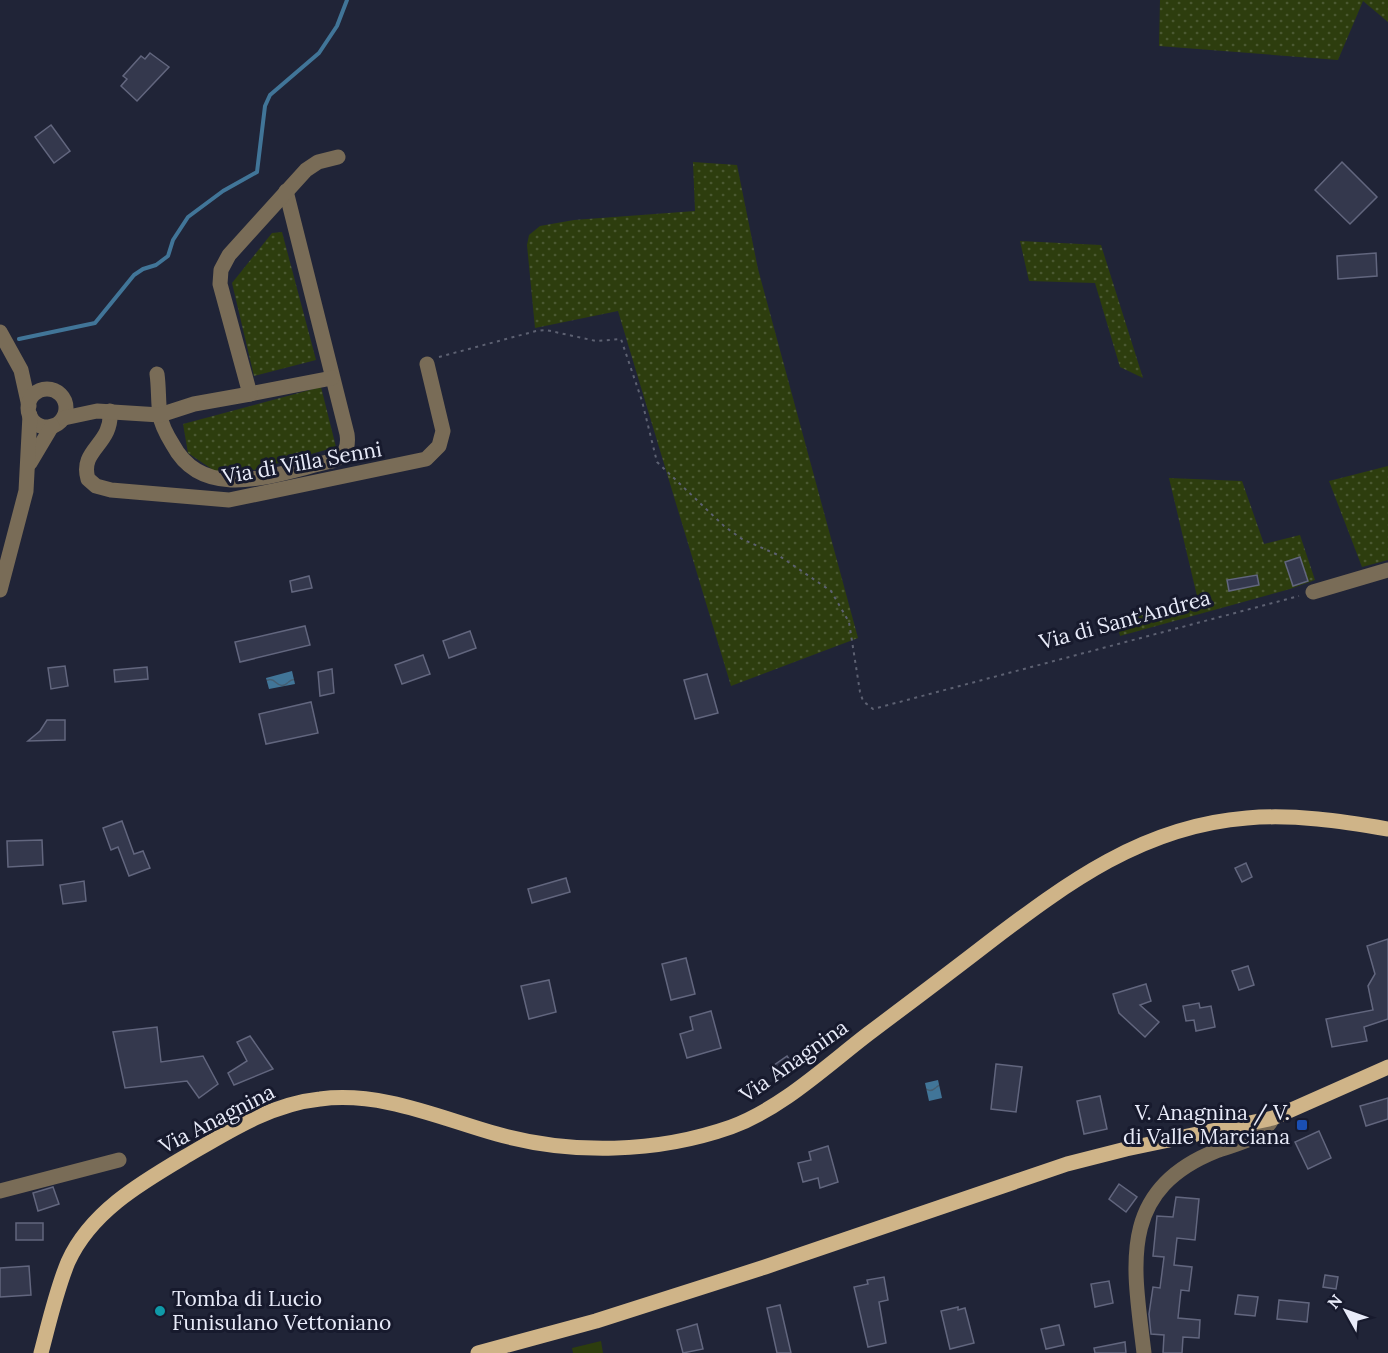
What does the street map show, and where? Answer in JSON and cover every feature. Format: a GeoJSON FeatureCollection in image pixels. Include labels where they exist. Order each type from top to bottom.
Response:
{"type":"FeatureCollection","features":[{"type":"Feature","properties":{"kind":"main road","name":"Via Anagnina"},"geometry":{"type":"LineString","coordinates":[[42,1353],[68,1262],[82,1238],[98,1218],[125,1195],[165,1169],[279,1107],[324,1098],[370,1100],[418,1110],[510,1137],[573,1148],[632,1146],[698,1136],[742,1122],[784,1097],[1054,892],[1117,855],[1195,827],[1245,818],[1304,817],[1388,829]]}},
{"type":"Feature","properties":{"kind":"main road"},"geometry":{"type":"LineString","coordinates":[[478,1353],[567,1329],[756,1270],[1060,1166],[1126,1149],[1216,1132],[1274,1118],[1388,1067]]}},
{"type":"Feature","properties":{"kind":"street"},"geometry":{"type":"LineString","coordinates":[[250,394],[220,284],[220,270],[229,255],[311,166],[338,157]]}},
{"type":"Feature","properties":{"kind":"street"},"geometry":{"type":"LineString","coordinates":[[157,374],[160,415],[179,455],[193,468],[208,477],[236,481],[336,459],[347,448],[347,434],[286,192]]}},
{"type":"Feature","properties":{"kind":"street"},"geometry":{"type":"LineString","coordinates":[[0,332],[21,370],[29,410],[29,465],[21,517],[0,590]]}},
{"type":"Feature","properties":{"kind":"street","name":"Via di Villa Senni"},"geometry":{"type":"LineString","coordinates":[[110,411],[109,431],[87,462],[88,479],[96,486],[207,500],[253,497],[426,459],[439,446],[443,431],[427,363]]}},
{"type":"Feature","properties":{"kind":"street"},"geometry":{"type":"LineString","coordinates":[[21,370],[47,389],[58,392],[65,401],[91,411]]}},
{"type":"Feature","properties":{"kind":"street"},"geometry":{"type":"LineString","coordinates":[[29,410],[41,426],[91,411],[160,415],[194,404],[332,378]]}},
{"type":"Feature","properties":{"kind":"street"},"geometry":{"type":"LineString","coordinates":[[29,410],[33,396],[47,389]]}},
{"type":"Feature","properties":{"kind":"street"},"geometry":{"type":"LineString","coordinates":[[29,465],[58,422],[65,401]]}},
{"type":"Feature","properties":{"kind":"street"},"geometry":{"type":"LineString","coordinates":[[1313,592],[1388,570]]}},
{"type":"Feature","properties":{"kind":"street"},"geometry":{"type":"LineString","coordinates":[[1144,1353],[1135,1263],[1137,1234],[1143,1217],[1157,1195],[1179,1174],[1206,1156],[1262,1133],[1274,1118]]}},
{"type":"Feature","properties":{"kind":"street"},"geometry":{"type":"LineString","coordinates":[[0,1191],[119,1160]]}},
{"type":"Feature","properties":{"kind":"path","name":"Via di Sant'Andrea"},"geometry":{"type":"LineString","coordinates":[[427,363],[433,358],[536,331],[546,330],[596,341],[621,339],[642,401],[657,462],[724,526],[742,539],[778,555],[831,591],[849,622],[863,701],[873,709],[1313,592]]}},
{"type":"Feature","properties":{"kind":"green space"},"geometry":{"type":"Polygon","coordinates":[[[1160,0],[1388,0],[1388,22],[1363,1],[1338,60],[1159,46],[1160,0]]]}},
{"type":"Feature","properties":{"kind":"green space"},"geometry":{"type":"Polygon","coordinates":[[[693,162],[737,165],[758,269],[858,638],[731,686],[618,311],[535,328],[527,245],[529,235],[540,226],[574,220],[695,211],[693,162]]]}},
{"type":"Feature","properties":{"kind":"green space"},"geometry":{"type":"Polygon","coordinates":[[[282,232],[316,360],[254,376],[232,283],[272,233],[282,232]]]}},
{"type":"Feature","properties":{"kind":"green space"},"geometry":{"type":"Polygon","coordinates":[[[1020,241],[1101,245],[1143,378],[1120,367],[1095,283],[1029,281],[1020,241]]]}},
{"type":"Feature","properties":{"kind":"green space"},"geometry":{"type":"Polygon","coordinates":[[[321,387],[336,447],[225,478],[188,453],[183,424],[321,387]]]}},
{"type":"Feature","properties":{"kind":"green space"},"geometry":{"type":"Polygon","coordinates":[[[1388,466],[1388,560],[1362,567],[1329,481],[1388,466]]]}},
{"type":"Feature","properties":{"kind":"green space"},"geometry":{"type":"Polygon","coordinates":[[[1169,478],[1242,481],[1264,544],[1300,535],[1315,580],[1120,636],[1116,620],[1197,596],[1169,478]]]}},
{"type":"Feature","properties":{"kind":"green space"},"geometry":{"type":"Polygon","coordinates":[[[601,1341],[603,1353],[573,1353],[572,1348],[601,1341]]]}},
{"type":"Feature","properties":{"kind":"water"},"geometry":{"type":"Polygon","coordinates":[[[292,671],[295,684],[269,689],[266,678],[292,671]]]}},
{"type":"Feature","properties":{"kind":"water"},"geometry":{"type":"Polygon","coordinates":[[[938,1080],[942,1098],[929,1101],[925,1083],[938,1080]]]}},
{"type":"Feature","properties":{"kind":"building"},"geometry":{"type":"Polygon","coordinates":[[[150,53],[169,67],[137,101],[121,86],[127,79],[123,76],[141,56],[145,59],[150,53]]]}},
{"type":"Feature","properties":{"kind":"building"},"geometry":{"type":"Polygon","coordinates":[[[51,125],[70,151],[54,163],[35,137],[51,125]]]}},
{"type":"Feature","properties":{"kind":"building"},"geometry":{"type":"Polygon","coordinates":[[[1342,162],[1377,197],[1350,224],[1315,190],[1342,162]]]}},
{"type":"Feature","properties":{"kind":"building"},"geometry":{"type":"Polygon","coordinates":[[[1376,253],[1377,276],[1338,279],[1337,256],[1376,253]]]}},
{"type":"Feature","properties":{"kind":"building"},"geometry":{"type":"Polygon","coordinates":[[[1300,557],[1308,581],[1293,586],[1285,562],[1300,557]]]}},
{"type":"Feature","properties":{"kind":"building"},"geometry":{"type":"Polygon","coordinates":[[[1257,575],[1259,585],[1229,591],[1227,580],[1257,575]]]}},
{"type":"Feature","properties":{"kind":"building"},"geometry":{"type":"Polygon","coordinates":[[[309,576],[312,588],[292,592],[290,581],[309,576]]]}},
{"type":"Feature","properties":{"kind":"building"},"geometry":{"type":"Polygon","coordinates":[[[305,626],[310,645],[240,662],[235,642],[305,626]]]}},
{"type":"Feature","properties":{"kind":"building"},"geometry":{"type":"Polygon","coordinates":[[[470,631],[476,648],[449,658],[443,641],[470,631]]]}},
{"type":"Feature","properties":{"kind":"building"},"geometry":{"type":"Polygon","coordinates":[[[423,655],[430,674],[402,684],[395,665],[423,655]]]}},
{"type":"Feature","properties":{"kind":"building"},"geometry":{"type":"Polygon","coordinates":[[[65,666],[68,686],[51,689],[48,668],[65,666]]]}},
{"type":"Feature","properties":{"kind":"building"},"geometry":{"type":"Polygon","coordinates":[[[147,667],[148,679],[115,682],[114,670],[147,667]]]}},
{"type":"Feature","properties":{"kind":"building"},"geometry":{"type":"Polygon","coordinates":[[[332,669],[334,693],[320,696],[318,672],[332,669]]]}},
{"type":"Feature","properties":{"kind":"building"},"geometry":{"type":"Polygon","coordinates":[[[707,674],[718,713],[695,719],[684,680],[707,674]]]}},
{"type":"Feature","properties":{"kind":"building"},"geometry":{"type":"Polygon","coordinates":[[[311,702],[318,733],[266,744],[259,714],[311,702]]]}},
{"type":"Feature","properties":{"kind":"building"},"geometry":{"type":"Polygon","coordinates":[[[47,720],[65,720],[65,740],[28,741],[40,731],[47,720]]]}},
{"type":"Feature","properties":{"kind":"building"},"geometry":{"type":"Polygon","coordinates":[[[122,821],[134,854],[143,851],[150,868],[129,876],[118,847],[111,850],[103,828],[122,821]]]}},
{"type":"Feature","properties":{"kind":"building"},"geometry":{"type":"Polygon","coordinates":[[[42,840],[43,865],[8,867],[7,841],[42,840]]]}},
{"type":"Feature","properties":{"kind":"building"},"geometry":{"type":"Polygon","coordinates":[[[1246,863],[1252,877],[1242,882],[1235,868],[1246,863]]]}},
{"type":"Feature","properties":{"kind":"building"},"geometry":{"type":"Polygon","coordinates":[[[566,878],[570,892],[532,903],[528,889],[566,878]]]}},
{"type":"Feature","properties":{"kind":"building"},"geometry":{"type":"Polygon","coordinates":[[[84,881],[86,901],[63,904],[60,885],[84,881]]]}},
{"type":"Feature","properties":{"kind":"building"},"geometry":{"type":"Polygon","coordinates":[[[1388,939],[1388,1019],[1364,1027],[1367,1041],[1332,1047],[1326,1019],[1373,1010],[1368,986],[1375,974],[1367,946],[1388,939]]]}},
{"type":"Feature","properties":{"kind":"building"},"geometry":{"type":"Polygon","coordinates":[[[686,958],[695,994],[671,1000],[662,964],[686,958]]]}},
{"type":"Feature","properties":{"kind":"building"},"geometry":{"type":"Polygon","coordinates":[[[1248,966],[1254,985],[1239,990],[1232,971],[1248,966]]]}},
{"type":"Feature","properties":{"kind":"building"},"geometry":{"type":"Polygon","coordinates":[[[549,980],[556,1012],[529,1019],[521,986],[549,980]]]}},
{"type":"Feature","properties":{"kind":"building"},"geometry":{"type":"Polygon","coordinates":[[[1146,984],[1151,1001],[1140,1005],[1159,1022],[1145,1037],[1119,1013],[1113,994],[1146,984]]]}},
{"type":"Feature","properties":{"kind":"building"},"geometry":{"type":"Polygon","coordinates":[[[1199,1003],[1200,1008],[1211,1006],[1215,1027],[1196,1031],[1194,1020],[1186,1021],[1183,1006],[1199,1003]]]}},
{"type":"Feature","properties":{"kind":"building"},"geometry":{"type":"Polygon","coordinates":[[[711,1011],[721,1048],[687,1058],[680,1034],[693,1030],[690,1017],[711,1011]]]}},
{"type":"Feature","properties":{"kind":"building"},"geometry":{"type":"Polygon","coordinates":[[[157,1027],[161,1062],[203,1056],[218,1084],[199,1098],[187,1081],[125,1088],[113,1032],[157,1027]]]}},
{"type":"Feature","properties":{"kind":"building"},"geometry":{"type":"Polygon","coordinates":[[[250,1036],[273,1069],[234,1085],[228,1073],[247,1061],[237,1042],[250,1036]]]}},
{"type":"Feature","properties":{"kind":"building"},"geometry":{"type":"Polygon","coordinates":[[[787,1056],[793,1065],[776,1077],[770,1068],[787,1056]]]}},
{"type":"Feature","properties":{"kind":"building"},"geometry":{"type":"Polygon","coordinates":[[[996,1064],[1022,1067],[1016,1112],[991,1109],[996,1064]]]}},
{"type":"Feature","properties":{"kind":"building"},"geometry":{"type":"Polygon","coordinates":[[[1100,1096],[1107,1129],[1084,1134],[1077,1101],[1100,1096]]]}},
{"type":"Feature","properties":{"kind":"building"},"geometry":{"type":"Polygon","coordinates":[[[1388,1098],[1388,1119],[1366,1126],[1360,1106],[1388,1098]]]}},
{"type":"Feature","properties":{"kind":"building"},"geometry":{"type":"Polygon","coordinates":[[[1319,1131],[1331,1158],[1308,1169],[1295,1142],[1319,1131]]]}},
{"type":"Feature","properties":{"kind":"building"},"geometry":{"type":"Polygon","coordinates":[[[828,1146],[838,1182],[820,1188],[818,1178],[803,1182],[798,1163],[811,1160],[809,1152],[828,1146]]]}},
{"type":"Feature","properties":{"kind":"building"},"geometry":{"type":"Polygon","coordinates":[[[1119,1184],[1137,1197],[1126,1212],[1109,1199],[1119,1184]]]}},
{"type":"Feature","properties":{"kind":"building"},"geometry":{"type":"Polygon","coordinates":[[[53,1187],[59,1204],[38,1211],[33,1193],[53,1187]]]}},
{"type":"Feature","properties":{"kind":"building"},"geometry":{"type":"Polygon","coordinates":[[[1176,1197],[1199,1199],[1195,1240],[1177,1238],[1174,1265],[1192,1267],[1189,1291],[1181,1290],[1178,1318],[1200,1320],[1199,1338],[1183,1337],[1182,1353],[1163,1353],[1164,1335],[1151,1334],[1149,1314],[1153,1287],[1160,1288],[1164,1257],[1153,1256],[1157,1216],[1173,1217],[1176,1197]]]}},
{"type":"Feature","properties":{"kind":"building"},"geometry":{"type":"Polygon","coordinates":[[[16,1223],[43,1223],[43,1240],[16,1240],[16,1223]]]}},
{"type":"Feature","properties":{"kind":"building"},"geometry":{"type":"Polygon","coordinates":[[[29,1266],[31,1295],[0,1297],[0,1268],[29,1266]]]}},
{"type":"Feature","properties":{"kind":"building"},"geometry":{"type":"Polygon","coordinates":[[[1325,1275],[1338,1277],[1336,1289],[1323,1287],[1325,1275]]]}},
{"type":"Feature","properties":{"kind":"building"},"geometry":{"type":"Polygon","coordinates":[[[884,1277],[888,1300],[879,1302],[886,1343],[868,1347],[854,1287],[868,1284],[867,1280],[884,1277]]]}},
{"type":"Feature","properties":{"kind":"building"},"geometry":{"type":"Polygon","coordinates":[[[1109,1281],[1113,1303],[1095,1307],[1091,1284],[1109,1281]]]}},
{"type":"Feature","properties":{"kind":"building"},"geometry":{"type":"Polygon","coordinates":[[[1238,1295],[1258,1297],[1255,1316],[1235,1314],[1238,1295]]]}},
{"type":"Feature","properties":{"kind":"building"},"geometry":{"type":"Polygon","coordinates":[[[1279,1300],[1309,1303],[1307,1322],[1277,1319],[1279,1300]]]}},
{"type":"Feature","properties":{"kind":"building"},"geometry":{"type":"Polygon","coordinates":[[[780,1305],[791,1353],[777,1353],[767,1308],[780,1305]]]}},
{"type":"Feature","properties":{"kind":"building"},"geometry":{"type":"Polygon","coordinates":[[[958,1307],[958,1310],[965,1308],[974,1343],[950,1349],[941,1311],[958,1307]]]}},
{"type":"Feature","properties":{"kind":"building"},"geometry":{"type":"Polygon","coordinates":[[[697,1324],[703,1349],[683,1353],[677,1330],[697,1324]]]}},
{"type":"Feature","properties":{"kind":"building"},"geometry":{"type":"Polygon","coordinates":[[[1059,1325],[1064,1345],[1046,1349],[1041,1329],[1059,1325]]]}},
{"type":"Feature","properties":{"kind":"building"},"geometry":{"type":"Polygon","coordinates":[[[1125,1342],[1126,1353],[1095,1353],[1094,1348],[1125,1342]]]}},
{"type":"Feature","properties":{"kind":"waterway"},"geometry":{"type":"LineString","coordinates":[[19,339],[95,323],[134,275],[156,265],[168,256],[173,240],[188,217],[223,191],[257,172],[265,106],[270,95],[319,53],[337,26],[347,0]]}},
{"type":"Feature","properties":{"kind":"place","name":"V. Anagnina / V. di Valle Marciana"},"geometry":{"type":"Point","coordinates":[1302,1125]}},
{"type":"Feature","properties":{"kind":"place","name":"Tomba di Lucio Funisulano Vettoniano"},"geometry":{"type":"Point","coordinates":[160,1311]}}]}
